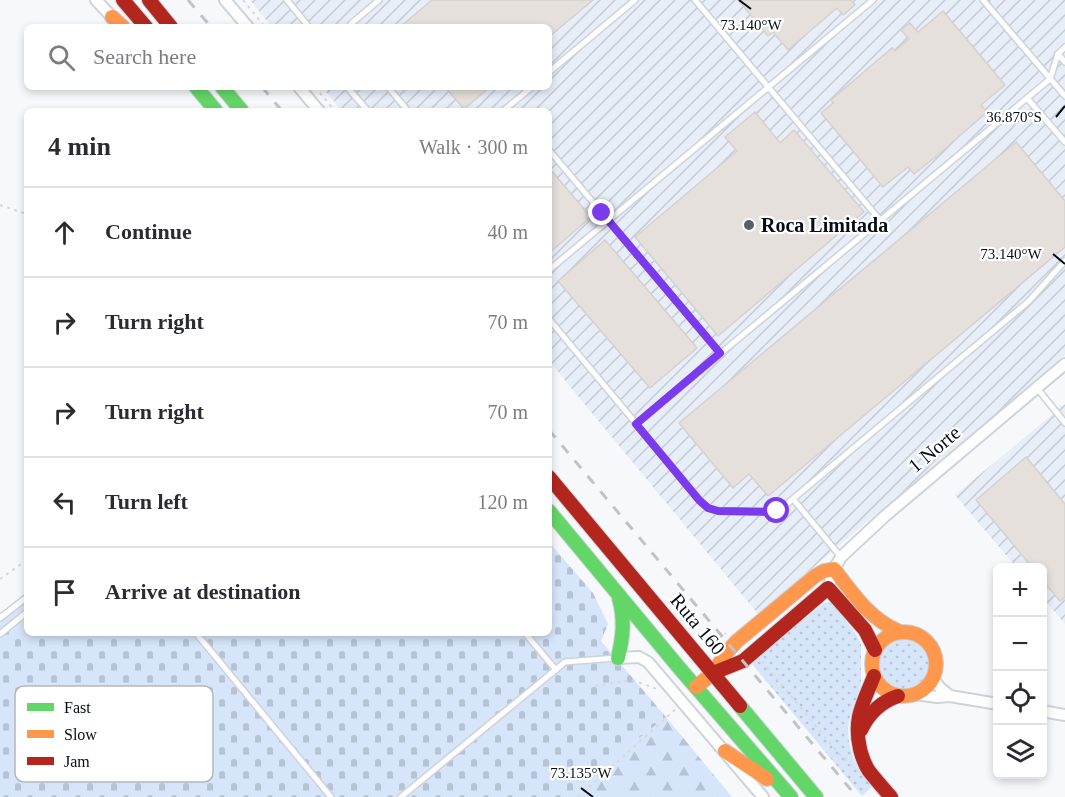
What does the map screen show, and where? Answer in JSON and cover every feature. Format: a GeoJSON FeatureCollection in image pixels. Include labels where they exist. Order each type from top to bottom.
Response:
{"type":"FeatureCollection","features":[{"type":"Feature","properties":{"kind":"main road"},"geometry":{"type":"LineString","coordinates":[[123,0],[143,24]]}},
{"type":"Feature","properties":{"kind":"main road"},"geometry":{"type":"LineString","coordinates":[[149,0],[169,24]]}},
{"type":"Feature","properties":{"kind":"main road"},"geometry":{"type":"LineString","coordinates":[[112,17],[120,24]]}},
{"type":"Feature","properties":{"kind":"main road"},"geometry":{"type":"LineString","coordinates":[[198,90],[213,108]]}},
{"type":"Feature","properties":{"kind":"main road"},"geometry":{"type":"LineString","coordinates":[[224,90],[240,108]]}},
{"type":"Feature","properties":{"kind":"main road","name":"Ruta 160"},"geometry":{"type":"LineString","coordinates":[[552,481],[816,797]]}},
{"type":"Feature","properties":{"kind":"main road"},"geometry":{"type":"LineString","coordinates":[[552,515],[788,794]]}},
{"type":"Feature","properties":{"kind":"main road"},"geometry":{"type":"LineString","coordinates":[[837,563],[876,619],[898,632]]}},
{"type":"Feature","properties":{"kind":"main road","name":"1 Norte"},"geometry":{"type":"LineString","coordinates":[[696,687],[713,673],[727,652],[740,639],[815,576],[837,563]]}},
{"type":"Feature","properties":{"kind":"main road"},"geometry":{"type":"LineString","coordinates":[[828,588],[865,630],[875,650]]}},
{"type":"Feature","properties":{"kind":"main road","name":"1 Norte"},"geometry":{"type":"LineString","coordinates":[[713,673],[738,664],[828,588]]}},
{"type":"Feature","properties":{"kind":"main road"},"geometry":{"type":"LineString","coordinates":[[615,591],[621,605],[624,623],[618,658]]}},
{"type":"Feature","properties":{"kind":"main road"},"geometry":{"type":"LineString","coordinates":[[859,736],[862,726],[883,702],[898,696],[915,694],[926,688],[933,678],[937,664],[936,657],[930,644],[919,634],[898,632],[884,638],[875,650],[872,663],[874,676],[881,687],[898,696]]}},
{"type":"Feature","properties":{"kind":"main road"},"geometry":{"type":"LineString","coordinates":[[874,676],[859,714],[857,726],[861,756],[873,776],[891,797]]}},
{"type":"Feature","properties":{"kind":"main road"},"geometry":{"type":"LineString","coordinates":[[725,751],[788,794]]}},
{"type":"Feature","properties":{"kind":"street"},"geometry":{"type":"LineString","coordinates":[[96,0],[112,17]]}},
{"type":"Feature","properties":{"kind":"street"},"geometry":{"type":"LineString","coordinates":[[225,0],[245,24]]}},
{"type":"Feature","properties":{"kind":"street"},"geometry":{"type":"LineString","coordinates":[[302,90],[316,108]]}},
{"type":"Feature","properties":{"kind":"street","name":"1 Norte"},"geometry":{"type":"LineString","coordinates":[[828,588],[837,563],[885,516],[1065,364]]}},
{"type":"Feature","properties":{"kind":"street"},"geometry":{"type":"LineString","coordinates":[[618,658],[644,658],[764,797]]}},
{"type":"Feature","properties":{"kind":"street"},"geometry":{"type":"LineString","coordinates":[[933,678],[950,696]]}},
{"type":"Feature","properties":{"kind":"street"},"geometry":{"type":"LineString","coordinates":[[915,694],[950,696],[993,703]]}},
{"type":"Feature","properties":{"kind":"street"},"geometry":{"type":"LineString","coordinates":[[1047,712],[1065,715]]}},
{"type":"Feature","properties":{"kind":"lane"},"geometry":{"type":"LineString","coordinates":[[287,0],[307,24]]}},
{"type":"Feature","properties":{"kind":"lane"},"geometry":{"type":"LineString","coordinates":[[351,24],[379,0]]}},
{"type":"Feature","properties":{"kind":"lane"},"geometry":{"type":"LineString","coordinates":[[552,69],[635,0]]}},
{"type":"Feature","properties":{"kind":"lane"},"geometry":{"type":"LineString","coordinates":[[694,0],[880,220]]}},
{"type":"Feature","properties":{"kind":"lane"},"geometry":{"type":"LineString","coordinates":[[552,268],[873,0]]}},
{"type":"Feature","properties":{"kind":"lane"},"geometry":{"type":"LineString","coordinates":[[984,0],[1065,96]]}},
{"type":"Feature","properties":{"kind":"lane"},"geometry":{"type":"LineString","coordinates":[[636,424],[1050,79],[1058,54],[1065,47]]}},
{"type":"Feature","properties":{"kind":"lane"},"geometry":{"type":"LineString","coordinates":[[1058,54],[1065,62]]}},
{"type":"Feature","properties":{"kind":"lane"},"geometry":{"type":"LineString","coordinates":[[350,90],[366,108]]}},
{"type":"Feature","properties":{"kind":"lane"},"geometry":{"type":"LineString","coordinates":[[390,90],[406,108]]}},
{"type":"Feature","properties":{"kind":"lane"},"geometry":{"type":"LineString","coordinates":[[507,108],[528,90]]}},
{"type":"Feature","properties":{"kind":"lane"},"geometry":{"type":"LineString","coordinates":[[1027,98],[1065,142]]}},
{"type":"Feature","properties":{"kind":"lane"},"geometry":{"type":"LineString","coordinates":[[552,154],[720,353]]}},
{"type":"Feature","properties":{"kind":"lane"},"geometry":{"type":"LineString","coordinates":[[552,323],[708,508],[718,511],[771,512],[782,508],[1029,301],[1065,261]]}},
{"type":"Feature","properties":{"kind":"lane"},"geometry":{"type":"LineString","coordinates":[[1037,388],[1065,423]]}},
{"type":"Feature","properties":{"kind":"lane"},"geometry":{"type":"LineString","coordinates":[[793,499],[837,563]]}},
{"type":"Feature","properties":{"kind":"lane"},"geometry":{"type":"LineString","coordinates":[[0,618],[24,599]]}},
{"type":"Feature","properties":{"kind":"lane"},"geometry":{"type":"LineString","coordinates":[[0,634],[24,614]]}},
{"type":"Feature","properties":{"kind":"lane"},"geometry":{"type":"LineString","coordinates":[[197,636],[331,797]]}},
{"type":"Feature","properties":{"kind":"lane"},"geometry":{"type":"LineString","coordinates":[[528,636],[556,670]]}},
{"type":"Feature","properties":{"kind":"lane"},"geometry":{"type":"LineString","coordinates":[[401,797],[565,662],[618,658]]}},
{"type":"Feature","properties":{"kind":"path"},"geometry":{"type":"LineString","coordinates":[[243,0],[263,24]]}},
{"type":"Feature","properties":{"kind":"path"},"geometry":{"type":"LineString","coordinates":[[318,90],[332,108]]}},
{"type":"Feature","properties":{"kind":"path"},"geometry":{"type":"LineString","coordinates":[[0,205],[24,213]]}},
{"type":"Feature","properties":{"kind":"path"},"geometry":{"type":"LineString","coordinates":[[0,579],[24,562]]}},
{"type":"Feature","properties":{"kind":"path"},"geometry":{"type":"LineString","coordinates":[[754,652],[845,761],[873,776]]}},
{"type":"Feature","properties":{"kind":"path"},"geometry":{"type":"LineString","coordinates":[[595,686],[632,680],[658,690],[667,683]]}},
{"type":"Feature","properties":{"kind":"path"},"geometry":{"type":"LineString","coordinates":[[578,797],[684,704]]}},
{"type":"Feature","properties":{"kind":"shaded area"},"geometry":{"type":"Polygon","coordinates":[[[250,0],[1065,0],[1065,355],[758,614],[552,365],[552,108],[340,108],[324,90],[552,90],[552,24],[270,24],[250,0]]]}},
{"type":"Feature","properties":{"kind":"shaded area"},"geometry":{"type":"Polygon","coordinates":[[[1065,404],[1065,624],[1047,603],[1047,563],[1013,563],[955,495],[1065,404]]]}},
{"type":"Feature","properties":{"kind":"green space"},"geometry":{"type":"Polygon","coordinates":[[[552,545],[593,593],[608,624],[601,641],[666,717],[564,797],[0,797],[0,618],[24,598],[24,636],[552,636],[552,545]]]}},
{"type":"Feature","properties":{"kind":"green space"},"geometry":{"type":"Polygon","coordinates":[[[829,602],[856,634],[861,644],[861,685],[848,728],[853,758],[861,774],[872,787],[862,796],[752,664],[824,603],[829,602]]]}},
{"type":"Feature","properties":{"kind":"green space"},"geometry":{"type":"Polygon","coordinates":[[[904,638],[918,642],[925,649],[929,663],[925,677],[918,684],[904,688],[890,684],[883,677],[879,663],[883,649],[890,642],[904,638]]]}},
{"type":"Feature","properties":{"kind":"green space"},"geometry":{"type":"Polygon","coordinates":[[[666,717],[732,797],[564,797],[666,717]]]}},
{"type":"Feature","properties":{"kind":"building"},"geometry":{"type":"Polygon","coordinates":[[[432,0],[593,0],[552,34],[552,24],[404,24],[432,0]]]}},
{"type":"Feature","properties":{"kind":"building"},"geometry":{"type":"Polygon","coordinates":[[[738,0],[851,0],[855,5],[843,15],[837,8],[788,50],[773,32],[768,36],[738,0]]]}},
{"type":"Feature","properties":{"kind":"building"},"geometry":{"type":"Polygon","coordinates":[[[943,11],[1005,85],[981,105],[987,112],[939,154],[914,174],[908,167],[883,187],[821,113],[833,103],[831,100],[892,48],[895,51],[909,39],[901,30],[910,23],[918,32],[943,11]]]}},
{"type":"Feature","properties":{"kind":"building"},"geometry":{"type":"Polygon","coordinates":[[[448,90],[486,90],[465,108],[448,90]]]}},
{"type":"Feature","properties":{"kind":"building","name":"Roca Limitada"},"geometry":{"type":"Polygon","coordinates":[[[755,112],[780,143],[794,130],[864,212],[718,336],[635,237],[737,151],[725,137],[755,112]]]}},
{"type":"Feature","properties":{"kind":"building"},"geometry":{"type":"Polygon","coordinates":[[[1016,142],[1065,201],[1065,247],[768,496],[749,474],[733,488],[679,423],[1016,142]]]}},
{"type":"Feature","properties":{"kind":"building"},"geometry":{"type":"Polygon","coordinates":[[[552,172],[591,217],[552,250],[552,172]]]}},
{"type":"Feature","properties":{"kind":"building"},"geometry":{"type":"Polygon","coordinates":[[[605,240],[697,348],[650,388],[558,281],[605,240]]]}},
{"type":"Feature","properties":{"kind":"building"},"geometry":{"type":"Polygon","coordinates":[[[1026,457],[1065,504],[1065,597],[1060,601],[1047,586],[1047,563],[1029,563],[976,500],[1026,457]]]}},
{"type":"Feature","properties":{"kind":"railway"},"geometry":{"type":"LineString","coordinates":[[188,0],[208,24]]}},
{"type":"Feature","properties":{"kind":"railway"},"geometry":{"type":"LineString","coordinates":[[264,90],[280,108]]}},
{"type":"Feature","properties":{"kind":"railway"},"geometry":{"type":"LineString","coordinates":[[552,434],[857,797]]}},
{"type":"Feature","properties":{"kind":"traffic: fast"},"geometry":{"type":"LineString","coordinates":[[198,90],[214,108]]}},
{"type":"Feature","properties":{"kind":"traffic: fast"},"geometry":{"type":"LineString","coordinates":[[224,90],[240,108]]}},
{"type":"Feature","properties":{"kind":"traffic: fast"},"geometry":{"type":"LineString","coordinates":[[552,515],[681,670],[791,797]]}},
{"type":"Feature","properties":{"kind":"traffic: fast"},"geometry":{"type":"LineString","coordinates":[[618,658],[623,628],[619,598]]}},
{"type":"Feature","properties":{"kind":"traffic: fast"},"geometry":{"type":"LineString","coordinates":[[740,706],[816,797]]}},
{"type":"Feature","properties":{"kind":"traffic: slow"},"geometry":{"type":"LineString","coordinates":[[112,17],[120,24]]}},
{"type":"Feature","properties":{"kind":"traffic: slow"},"geometry":{"type":"LineString","coordinates":[[696,687],[713,673],[736,642],[824,571],[834,569],[870,612],[898,631]]}},
{"type":"Feature","properties":{"kind":"traffic: slow"},"geometry":{"type":"LineString","coordinates":[[898,632],[910,632],[927,641],[934,652],[936,664],[934,676],[927,687],[910,696],[898,696],[886,691],[877,682],[872,670],[872,658],[877,646],[886,637],[898,632]]}},
{"type":"Feature","properties":{"kind":"traffic: slow"},"geometry":{"type":"LineString","coordinates":[[725,751],[767,779]]}},
{"type":"Feature","properties":{"kind":"traffic: jam"},"geometry":{"type":"LineString","coordinates":[[123,0],[143,24]]}},
{"type":"Feature","properties":{"kind":"traffic: jam"},"geometry":{"type":"LineString","coordinates":[[149,0],[169,24]]}},
{"type":"Feature","properties":{"kind":"traffic: jam"},"geometry":{"type":"LineString","coordinates":[[552,481],[740,706]]}},
{"type":"Feature","properties":{"kind":"traffic: jam"},"geometry":{"type":"LineString","coordinates":[[713,673],[743,661],[828,588],[865,630],[875,650]]}},
{"type":"Feature","properties":{"kind":"traffic: jam"},"geometry":{"type":"LineString","coordinates":[[874,676],[860,711],[858,738],[868,769],[891,797]]}},
{"type":"Feature","properties":{"kind":"traffic: jam"},"geometry":{"type":"LineString","coordinates":[[861,730],[876,709],[886,701],[898,696]]}},
{"type":"Feature","properties":{"kind":"place","name":"Roca Limitada"},"geometry":{"type":"Point","coordinates":[749,225]}},
{"type":"Feature","properties":{"kind":"route"},"geometry":{"type":"LineString","coordinates":[[602,213],[720,353],[636,424],[708,508],[718,511],[777,511]]}}]}
